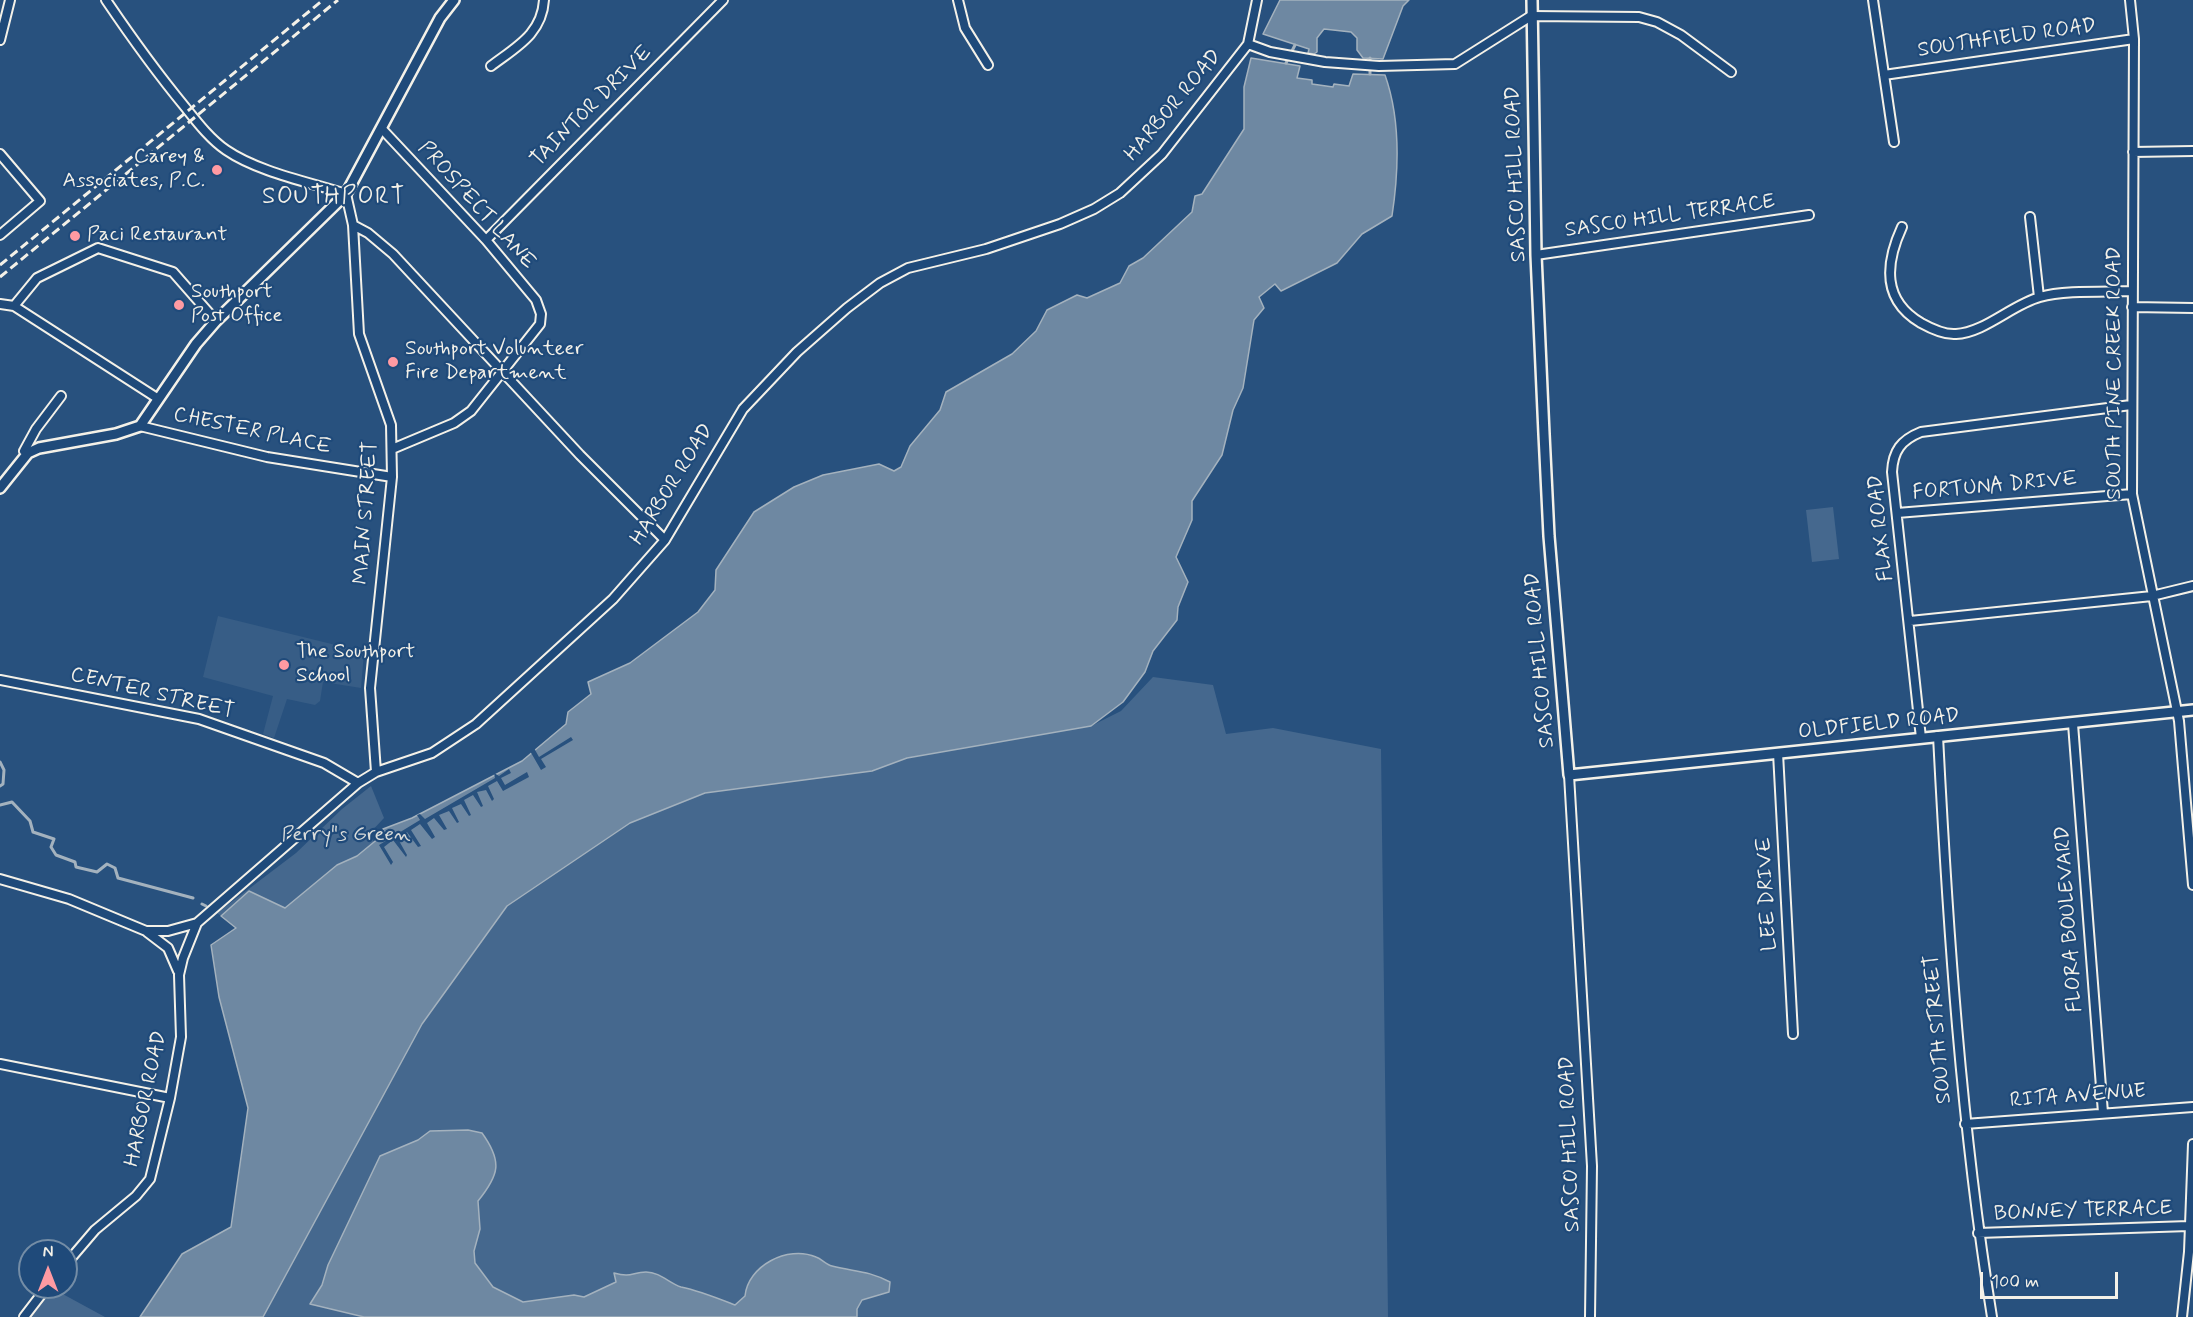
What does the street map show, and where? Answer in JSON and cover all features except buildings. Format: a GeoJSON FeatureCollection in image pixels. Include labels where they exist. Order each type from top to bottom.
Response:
{"type":"FeatureCollection","features":[{"type":"Feature","properties":{"kind":"street"},"geometry":{"type":"LineString","coordinates":[[0,40],[10,0]]}},
{"type":"Feature","properties":{"kind":"street"},"geometry":{"type":"LineString","coordinates":[[106,0],[135,45],[204,129],[225,150],[261,166],[346,194]]}},
{"type":"Feature","properties":{"kind":"street"},"geometry":{"type":"LineString","coordinates":[[0,488],[28,453],[39,447],[116,434],[140,426],[196,344],[216,321],[346,194],[440,18],[454,0]]}},
{"type":"Feature","properties":{"kind":"street"},"geometry":{"type":"LineString","coordinates":[[491,66],[536,28],[542,19],[544,0]]}},
{"type":"Feature","properties":{"kind":"street","name":"TAINTOR DRIVE"},"geometry":{"type":"LineString","coordinates":[[486,240],[723,0]]}},
{"type":"Feature","properties":{"kind":"street"},"geometry":{"type":"LineString","coordinates":[[958,0],[965,28],[988,65]]}},
{"type":"Feature","properties":{"kind":"street"},"geometry":{"type":"LineString","coordinates":[[1248,44],[1257,0]]}},
{"type":"Feature","properties":{"kind":"street","name":"SASCO HILL ROAD"},"geometry":{"type":"LineString","coordinates":[[1532,0],[1536,255],[1549,536],[1569,775],[1592,1166],[1590,1317]]}},
{"type":"Feature","properties":{"kind":"street"},"geometry":{"type":"LineString","coordinates":[[1873,0],[1894,142]]}},
{"type":"Feature","properties":{"kind":"street","name":"SOUTH PINE CREEK ROAD"},"geometry":{"type":"LineString","coordinates":[[2130,0],[2134,39],[2132,494],[2177,712],[2193,885]]}},
{"type":"Feature","properties":{"kind":"street"},"geometry":{"type":"LineString","coordinates":[[1531,15],[1639,17],[1657,22],[1714,57],[1731,72]]}},
{"type":"Feature","properties":{"kind":"street","name":"HARBOR ROAD"},"geometry":{"type":"LineString","coordinates":[[78,1250],[95,1230],[136,1196],[150,1179],[170,1098],[181,1037],[179,975],[197,923],[358,783],[376,772],[432,753],[476,724],[613,599],[665,540],[742,409],[797,352],[847,308],[880,283],[908,268],[986,249],[1060,224],[1094,209],[1120,193],[1162,154],[1248,44],[1270,52],[1302,59],[1379,66],[1455,64],[1531,15]]}},
{"type":"Feature","properties":{"kind":"street","name":"SOUTHFIELD ROAD"},"geometry":{"type":"LineString","coordinates":[[1884,75],[2134,39]]}},
{"type":"Feature","properties":{"kind":"street","name":"PROSPECT LANE"},"geometry":{"type":"LineString","coordinates":[[382,129],[486,240],[536,300],[541,310],[540,324],[503,372]]}},
{"type":"Feature","properties":{"kind":"street"},"geometry":{"type":"LineString","coordinates":[[2133,152],[2193,151]]}},
{"type":"Feature","properties":{"kind":"street"},"geometry":{"type":"LineString","coordinates":[[0,154],[40,201],[0,235]]}},
{"type":"Feature","properties":{"kind":"street","name":"MAIN STREET"},"geometry":{"type":"LineString","coordinates":[[346,194],[353,225],[359,334],[387,409],[392,449],[392,477],[370,688],[376,772]]}},
{"type":"Feature","properties":{"kind":"street","name":"SASCO HILL TERRACE"},"geometry":{"type":"LineString","coordinates":[[1536,255],[1809,215]]}},
{"type":"Feature","properties":{"kind":"street"},"geometry":{"type":"LineString","coordinates":[[2030,217],[2040,297]]}},
{"type":"Feature","properties":{"kind":"street"},"geometry":{"type":"LineString","coordinates":[[353,225],[368,233],[393,254],[580,456],[665,540]]}},
{"type":"Feature","properties":{"kind":"street"},"geometry":{"type":"LineString","coordinates":[[1902,227],[1892,249],[1889,275],[1896,298],[1910,316],[1929,328],[1956,334],[1984,324],[2040,297],[2132,291]]}},
{"type":"Feature","properties":{"kind":"street"},"geometry":{"type":"LineString","coordinates":[[14,306],[37,278],[98,248],[172,272],[216,321]]}},
{"type":"Feature","properties":{"kind":"street"},"geometry":{"type":"LineString","coordinates":[[0,304],[14,306],[158,398]]}},
{"type":"Feature","properties":{"kind":"street"},"geometry":{"type":"LineString","coordinates":[[2132,307],[2193,308]]}},
{"type":"Feature","properties":{"kind":"street"},"geometry":{"type":"LineString","coordinates":[[392,449],[454,423],[471,411],[503,372]]}},
{"type":"Feature","properties":{"kind":"street"},"geometry":{"type":"LineString","coordinates":[[28,453],[24,451],[36,429],[61,396]]}},
{"type":"Feature","properties":{"kind":"street","name":"FLAX ROAD"},"geometry":{"type":"LineString","coordinates":[[1921,738],[1893,463],[1900,444],[1921,432],[2131,405]]}},
{"type":"Feature","properties":{"kind":"street","name":"CHESTER PLACE"},"geometry":{"type":"LineString","coordinates":[[140,426],[267,457],[392,477]]}},
{"type":"Feature","properties":{"kind":"street","name":"FORTUNA DRIVE"},"geometry":{"type":"LineString","coordinates":[[1897,513],[2132,494]]}},
{"type":"Feature","properties":{"kind":"street"},"geometry":{"type":"LineString","coordinates":[[1910,621],[2152,596],[2193,586]]}},
{"type":"Feature","properties":{"kind":"street","name":"CENTER STREET"},"geometry":{"type":"LineString","coordinates":[[0,680],[199,719],[324,763],[358,783]]}},
{"type":"Feature","properties":{"kind":"street","name":"OLDFIELD ROAD"},"geometry":{"type":"LineString","coordinates":[[1569,775],[2193,710]]}},
{"type":"Feature","properties":{"kind":"street","name":"FLORA BOULEVARD"},"geometry":{"type":"LineString","coordinates":[[2073,724],[2103,1113]]}},
{"type":"Feature","properties":{"kind":"street","name":"SOUTH STREET"},"geometry":{"type":"LineString","coordinates":[[1938,736],[1953,998],[1978,1233],[1992,1317]]}},
{"type":"Feature","properties":{"kind":"street","name":"LEE DRIVE"},"geometry":{"type":"LineString","coordinates":[[1778,753],[1793,1034]]}},
{"type":"Feature","properties":{"kind":"street"},"geometry":{"type":"LineString","coordinates":[[0,879],[69,899],[146,931],[168,948],[179,975]]}},
{"type":"Feature","properties":{"kind":"street"},"geometry":{"type":"LineString","coordinates":[[146,931],[168,931],[197,923]]}},
{"type":"Feature","properties":{"kind":"street"},"geometry":{"type":"LineString","coordinates":[[0,1064],[170,1098]]}},
{"type":"Feature","properties":{"kind":"street","name":"RITA AVENUE"},"geometry":{"type":"LineString","coordinates":[[1965,1124],[2193,1107]]}},
{"type":"Feature","properties":{"kind":"street"},"geometry":{"type":"LineString","coordinates":[[2182,1317],[2193,1144]]}},
{"type":"Feature","properties":{"kind":"street","name":"BONNEY TERRACE"},"geometry":{"type":"LineString","coordinates":[[1978,1233],[2189,1226]]}},
{"type":"Feature","properties":{"kind":"street"},"geometry":{"type":"LineString","coordinates":[[24,1317],[38,1299]]}},
{"type":"Feature","properties":{"kind":"shaded area"},"geometry":{"type":"Polygon","coordinates":[[[1280,0],[1409,0],[1403,6],[1383,59],[1363,58],[1357,50],[1357,38],[1351,32],[1324,29],[1317,38],[1317,52],[1314,54],[1308,53],[1309,49],[1263,34],[1280,0]]]}},
{"type":"Feature","properties":{"kind":"shaded area"},"geometry":{"type":"Polygon","coordinates":[[[1251,58],[1300,66],[1297,78],[1312,80],[1312,84],[1333,87],[1334,84],[1349,86],[1353,74],[1385,75],[1394,110],[1397,145],[1392,216],[1362,234],[1337,263],[1281,291],[1275,284],[1259,297],[1264,308],[1254,320],[1243,388],[1233,410],[1222,455],[1192,501],[1192,520],[1176,557],[1188,582],[1178,607],[1177,620],[1153,651],[1145,672],[1123,702],[1091,726],[907,758],[872,771],[705,793],[630,823],[507,906],[422,1024],[263,1317],[140,1317],[182,1254],[231,1227],[248,1108],[219,997],[211,945],[236,928],[221,916],[249,891],[285,908],[337,865],[357,856],[385,833],[383,829],[412,818],[522,761],[566,724],[568,712],[591,694],[588,682],[630,663],[698,612],[715,590],[716,570],[754,512],[794,487],[823,475],[879,464],[894,471],[901,467],[910,446],[940,410],[946,392],[1012,354],[1036,331],[1047,310],[1077,295],[1087,298],[1120,283],[1129,266],[1143,258],[1192,212],[1195,196],[1202,194],[1244,129],[1244,87],[1251,58]]]}},
{"type":"Feature","properties":{"kind":"shaded area","name":"The Southport School"},"geometry":{"type":"Polygon","coordinates":[[[218,616],[364,652],[361,688],[323,682],[320,701],[315,705],[287,699],[274,738],[263,734],[273,696],[203,677],[218,616]]]}},
{"type":"Feature","properties":{"kind":"shaded area"},"geometry":{"type":"Polygon","coordinates":[[[468,1130],[482,1133],[496,1160],[494,1176],[478,1201],[480,1229],[474,1251],[475,1263],[493,1287],[523,1302],[574,1295],[584,1297],[616,1282],[614,1273],[628,1275],[646,1272],[656,1274],[681,1287],[735,1305],[745,1296],[748,1285],[761,1267],[782,1256],[793,1254],[805,1254],[830,1265],[882,1278],[890,1282],[889,1292],[862,1300],[857,1309],[857,1317],[364,1317],[310,1304],[322,1285],[328,1265],[380,1156],[418,1140],[430,1131],[468,1130]]]}},
{"type":"Feature","properties":{"kind":"green space"},"geometry":{"type":"Polygon","coordinates":[[[1833,507],[1839,559],[1812,562],[1806,510],[1833,507]]]}},
{"type":"Feature","properties":{"kind":"green space"},"geometry":{"type":"Polygon","coordinates":[[[1153,677],[1213,685],[1226,734],[1273,728],[1381,749],[1388,1317],[263,1317],[422,1024],[507,906],[630,823],[705,793],[871,771],[907,758],[1091,726],[1121,711],[1153,677]]]}},
{"type":"Feature","properties":{"kind":"green space","name":"Perry\"s Green"},"geometry":{"type":"Polygon","coordinates":[[[371,786],[384,818],[369,834],[374,842],[357,856],[337,865],[285,908],[249,891],[221,916],[217,913],[296,853],[342,809],[371,786]]]}},
{"type":"Feature","properties":{"kind":"green space"},"geometry":{"type":"Polygon","coordinates":[[[43,1299],[72,1299],[105,1317],[29,1317],[43,1299]]]}},
{"type":"Feature","properties":{"kind":"pier"},"geometry":{"type":"Polygon","coordinates":[[[571,737],[573,740],[541,759],[546,767],[541,770],[530,751],[534,748],[539,757],[571,737]]]}},
{"type":"Feature","properties":{"kind":"pier"},"geometry":{"type":"Polygon","coordinates":[[[509,769],[511,773],[501,778],[505,785],[527,772],[529,777],[503,791],[497,781],[488,786],[494,799],[492,801],[486,790],[477,792],[483,806],[481,807],[473,795],[464,800],[471,815],[469,816],[461,804],[452,808],[459,822],[457,823],[449,811],[439,815],[447,829],[444,830],[434,818],[427,823],[435,837],[432,839],[420,824],[411,830],[421,846],[418,847],[407,832],[398,839],[406,857],[393,840],[384,847],[393,862],[391,865],[379,845],[420,820],[417,815],[420,814],[425,819],[495,778],[494,773],[499,776],[509,769]]]}},
{"type":"Feature","properties":{"kind":"waterway"},"geometry":{"type":"LineString","coordinates":[[1286,63],[1295,45]]}},
{"type":"Feature","properties":{"kind":"waterway"},"geometry":{"type":"LineString","coordinates":[[1370,58],[1370,74]]}},
{"type":"Feature","properties":{"kind":"waterway"},"geometry":{"type":"LineString","coordinates":[[0,762],[4,770],[3,784],[0,786]]}},
{"type":"Feature","properties":{"kind":"waterway"},"geometry":{"type":"LineString","coordinates":[[0,805],[12,802],[30,821],[33,832],[54,839],[51,847],[56,855],[75,862],[76,867],[97,872],[107,864],[115,868],[118,878],[193,898]]}},
{"type":"Feature","properties":{"kind":"waterway"},"geometry":{"type":"LineString","coordinates":[[202,904],[206,906]]}},
{"type":"Feature","properties":{"kind":"railway"},"geometry":{"type":"LineString","coordinates":[[0,265],[323,0]]}},
{"type":"Feature","properties":{"kind":"railway"},"geometry":{"type":"LineString","coordinates":[[0,277],[338,0]]}},
{"type":"Feature","properties":{"kind":"place","name":"Carey & Associates, P.C."},"geometry":{"type":"Point","coordinates":[217,170]}},
{"type":"Feature","properties":{"kind":"place","name":"Paci Restaurant"},"geometry":{"type":"Point","coordinates":[75,236]}},
{"type":"Feature","properties":{"kind":"place","name":"Southport Post Office"},"geometry":{"type":"Point","coordinates":[179,305]}},
{"type":"Feature","properties":{"kind":"place","name":"Southport Volunteer Fire Department"},"geometry":{"type":"Point","coordinates":[393,362]}},
{"type":"Feature","properties":{"kind":"place","name":"The Southport School"},"geometry":{"type":"Point","coordinates":[284,665]}},
{"type":"Feature","properties":{"kind":"district","name":"SOUTHPORT"},"geometry":{"type":"Point","coordinates":[334,198]}}]}
